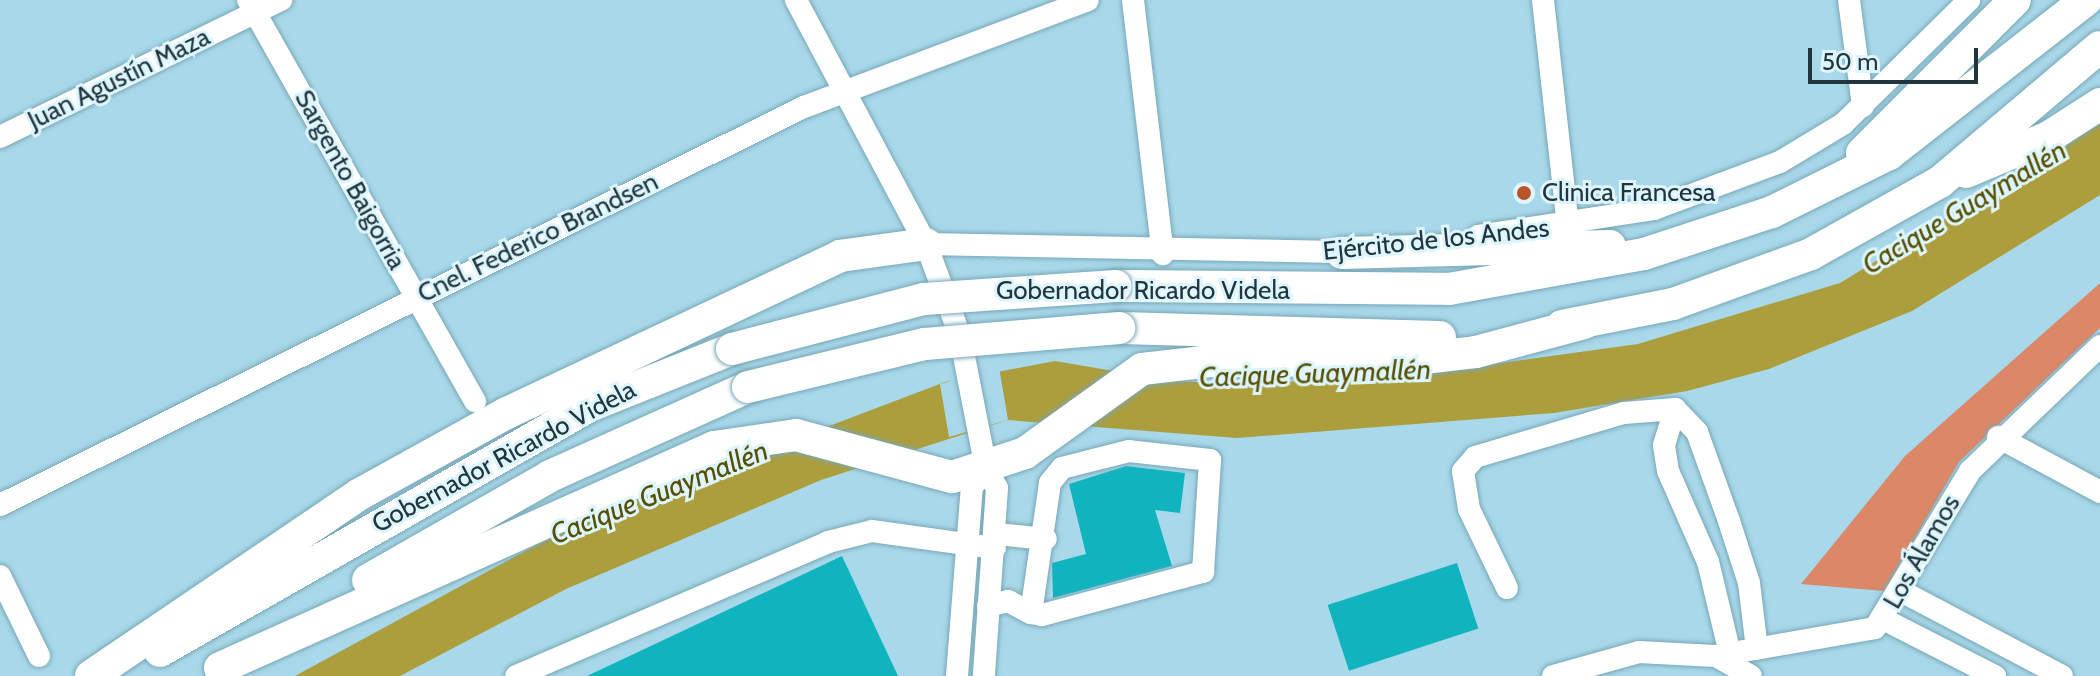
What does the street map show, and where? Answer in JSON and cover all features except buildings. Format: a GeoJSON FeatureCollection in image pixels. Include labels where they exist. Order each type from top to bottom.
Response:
{"type":"FeatureCollection","features":[{"type":"Feature","properties":{"kind":"highway"},"geometry":{"type":"LineString","coordinates":[[1826,186],[2015,0]]}},
{"type":"Feature","properties":{"kind":"highway","name":"Gobernador Ricardo Videla"},"geometry":{"type":"LineString","coordinates":[[117,676],[587,407],[732,349],[924,299],[1116,286],[1480,287],[1574,271],[1717,233],[1826,186],[1970,98],[2086,0]]}},
{"type":"Feature","properties":{"kind":"highway","name":"Gobernador Ricardo Videla"},"geometry":{"type":"LineString","coordinates":[[213,672],[550,476],[748,387],[967,337],[1119,328],[1414,338],[1584,323],[1755,277],[1940,182],[2100,47]]}},
{"type":"Feature","properties":{"kind":"highway"},"geometry":{"type":"LineString","coordinates":[[1940,182],[2049,137],[2100,104]]}},
{"type":"Feature","properties":{"kind":"highway"},"geometry":{"type":"LineString","coordinates":[[1342,253],[1491,255],[1717,233]]}},
{"type":"Feature","properties":{"kind":"highway"},"geometry":{"type":"LineString","coordinates":[[91,676],[360,494],[507,413],[840,256],[926,244]]}},
{"type":"Feature","properties":{"kind":"highway"},"geometry":{"type":"LineString","coordinates":[[213,672],[685,455],[796,435],[878,462],[939,476],[986,469],[1025,453],[1131,373],[1182,362],[1448,356],[1584,323]]}},
{"type":"Feature","properties":{"kind":"street","name":"Juan Agustín Maza"},"geometry":{"type":"LineString","coordinates":[[0,137],[252,6],[281,0]]}},
{"type":"Feature","properties":{"kind":"street"},"geometry":{"type":"LineString","coordinates":[[796,0],[926,244],[970,375],[986,469],[997,488],[996,541],[984,676]]}},
{"type":"Feature","properties":{"kind":"street","name":"Cnel. Federico Brandsen"},"geometry":{"type":"LineString","coordinates":[[0,505],[844,89],[1088,0]]}},
{"type":"Feature","properties":{"kind":"street"},"geometry":{"type":"LineString","coordinates":[[1133,0],[1163,254]]}},
{"type":"Feature","properties":{"kind":"street"},"geometry":{"type":"LineString","coordinates":[[1543,0],[1568,225]]}},
{"type":"Feature","properties":{"kind":"street"},"geometry":{"type":"LineString","coordinates":[[1849,0],[1863,106]]}},
{"type":"Feature","properties":{"kind":"street","name":"Ejército de los Andes"},"geometry":{"type":"LineString","coordinates":[[926,244],[1163,254],[1342,253],[1568,225],[1654,209],[1741,179],[1817,142],[1863,106],[1969,0]]}},
{"type":"Feature","properties":{"kind":"street","name":"Sargento Baigorria"},"geometry":{"type":"LineString","coordinates":[[252,6],[475,401]]}},
{"type":"Feature","properties":{"kind":"street","name":"Los Álamos"},"geometry":{"type":"LineString","coordinates":[[1553,676],[1579,672],[1639,652],[1723,655],[1875,628],[1901,591],[1948,502],[1998,437],[2100,346]]}},
{"type":"Feature","properties":{"kind":"street"},"geometry":{"type":"LineString","coordinates":[[1507,588],[1469,509],[1463,471],[1475,457],[1624,413],[1675,409]]}},
{"type":"Feature","properties":{"kind":"street"},"geometry":{"type":"LineString","coordinates":[[1675,409],[1697,432],[1729,521],[1749,583],[1757,649]]}},
{"type":"Feature","properties":{"kind":"street"},"geometry":{"type":"LineString","coordinates":[[1675,409],[1664,445],[1668,471],[1708,562],[1723,655],[1751,676]]}},
{"type":"Feature","properties":{"kind":"street"},"geometry":{"type":"LineString","coordinates":[[1998,437],[2100,492]]}},
{"type":"Feature","properties":{"kind":"street"},"geometry":{"type":"LineString","coordinates":[[988,606],[1008,601],[1031,613],[1203,572],[1210,460],[1129,451],[1062,468],[1050,483],[1046,539],[1031,613]]}},
{"type":"Feature","properties":{"kind":"street"},"geometry":{"type":"LineString","coordinates":[[957,676],[972,487],[986,469]]}},
{"type":"Feature","properties":{"kind":"street"},"geometry":{"type":"LineString","coordinates":[[516,676],[828,542],[872,531],[966,543],[1046,539]]}},
{"type":"Feature","properties":{"kind":"street"},"geometry":{"type":"LineString","coordinates":[[0,576],[39,656]]}},
{"type":"Feature","properties":{"kind":"street"},"geometry":{"type":"LineString","coordinates":[[1901,591],[2062,676]]}},
{"type":"Feature","properties":{"kind":"street"},"geometry":{"type":"LineString","coordinates":[[1883,619],[1995,676]]}},
{"type":"Feature","properties":{"kind":"shaded area"},"geometry":{"type":"Polygon","coordinates":[[[2100,283],[2100,328],[1959,462],[1884,591],[1801,584],[1905,456],[2100,283]]]}},
{"type":"Feature","properties":{"kind":"water","name":"Cacique Guaymallén"},"geometry":{"type":"Polygon","coordinates":[[[2100,124],[2100,195],[1912,311],[1769,369],[1687,391],[1554,413],[1237,438],[1008,420],[821,480],[566,589],[400,676],[295,676],[582,520],[945,382],[1055,361],[1172,381],[1256,384],[1443,371],[1638,344],[1840,283],[2100,124]]]}},
{"type":"Feature","properties":{"kind":"pier"},"geometry":{"type":"Polygon","coordinates":[[[999,367],[1008,420],[949,437],[940,384],[999,367]]]}},
{"type":"Feature","properties":{"kind":"place","name":"Clinica Francesa"},"geometry":{"type":"Point","coordinates":[1524,193]}}]}
